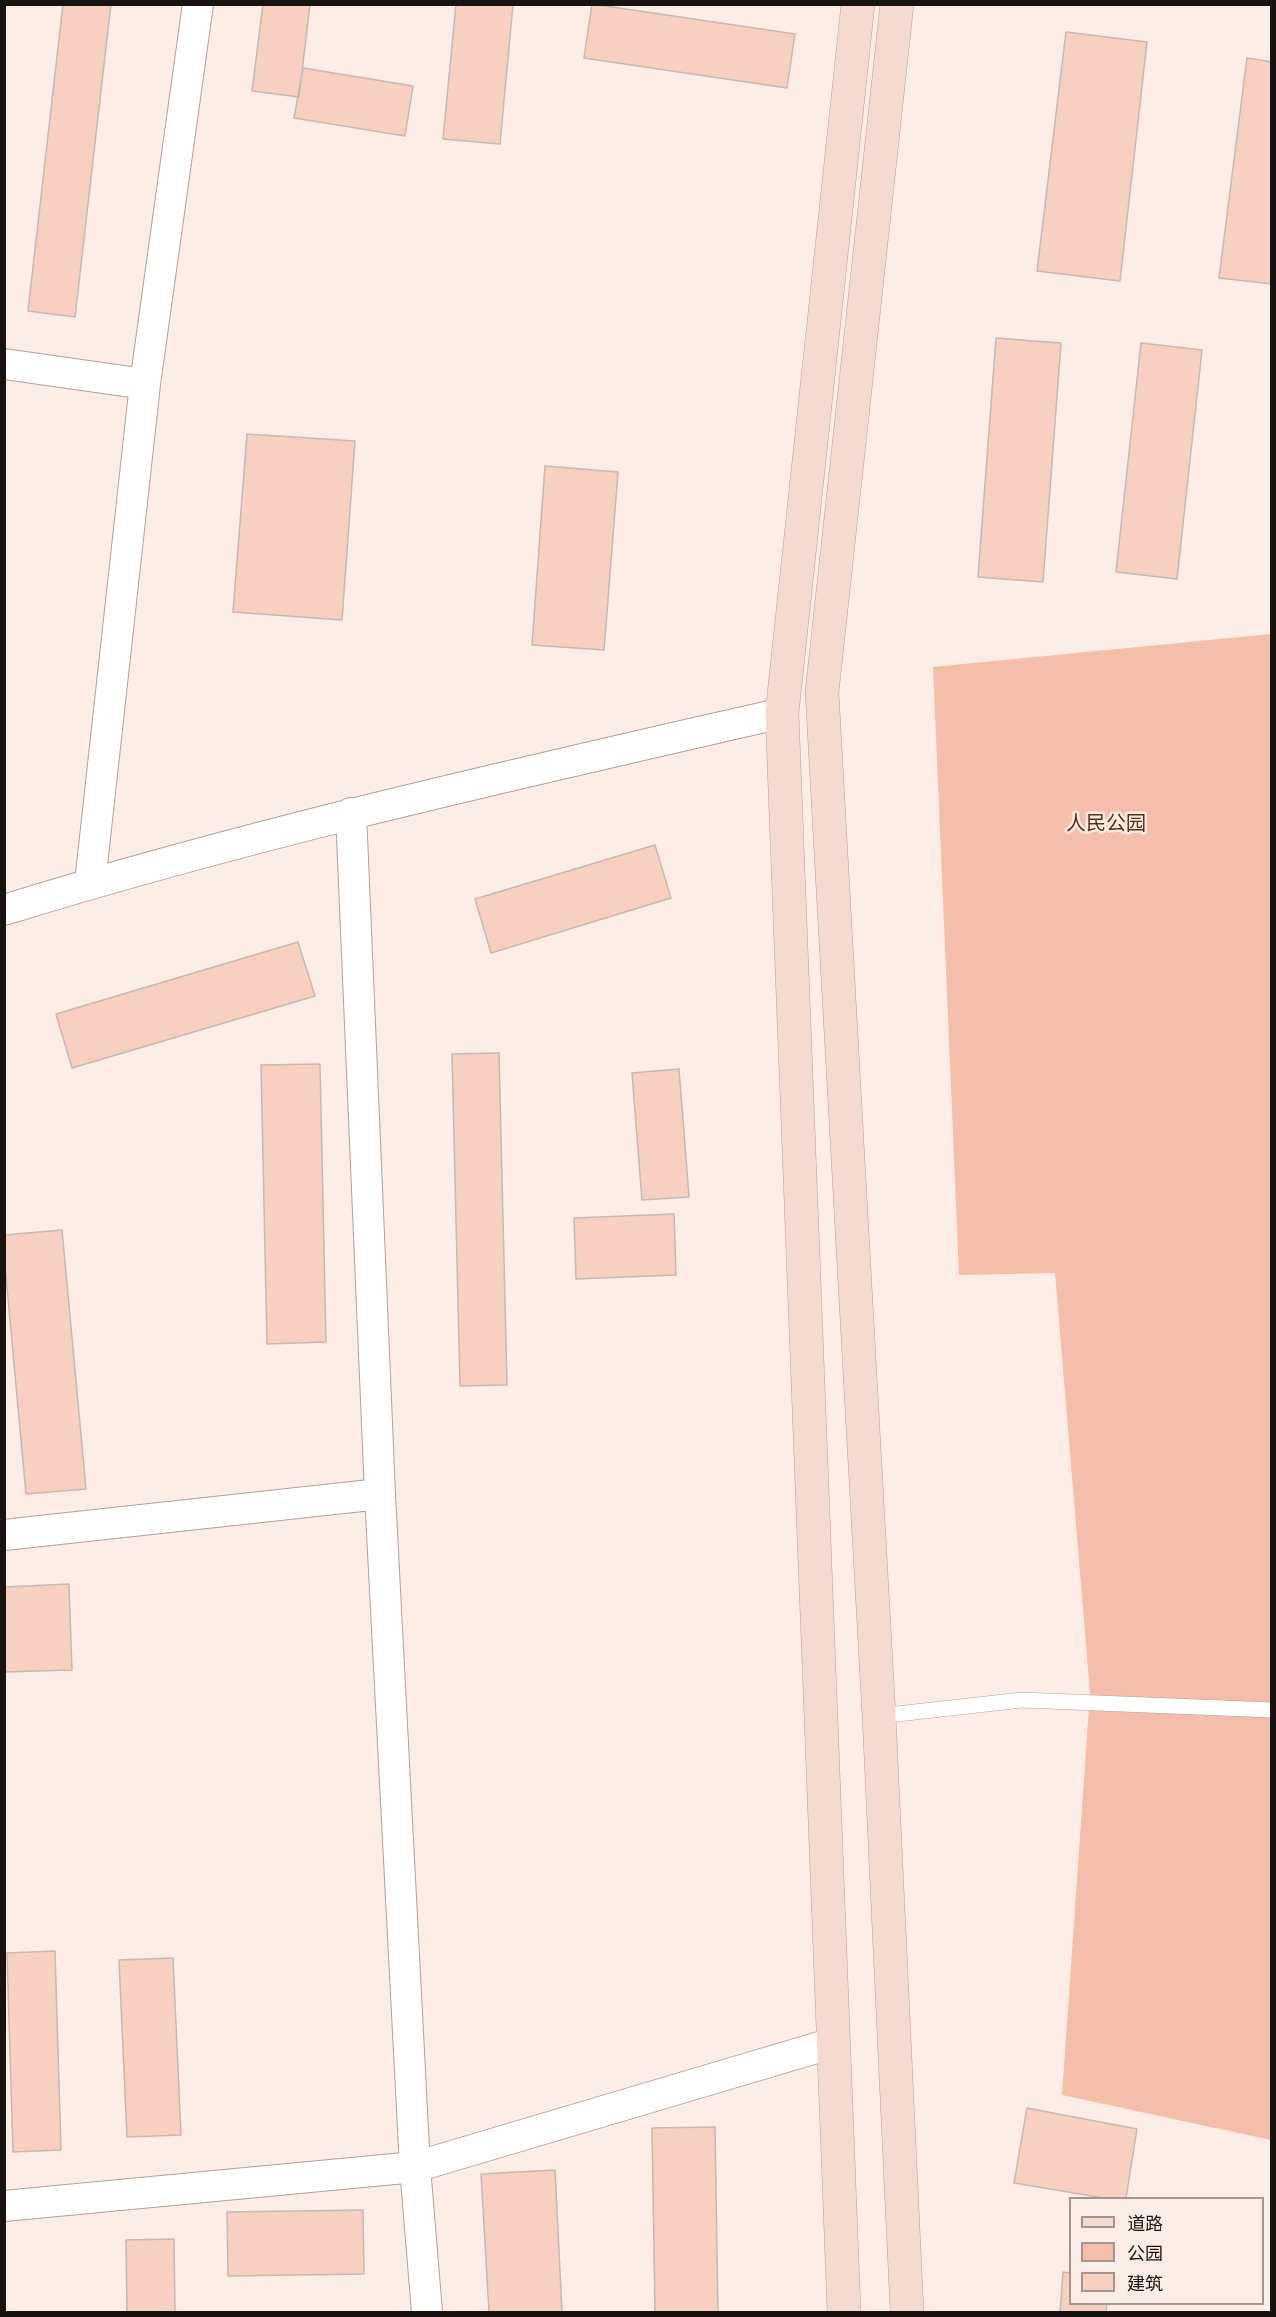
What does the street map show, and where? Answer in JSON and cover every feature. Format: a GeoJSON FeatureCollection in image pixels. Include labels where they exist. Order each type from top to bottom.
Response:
{"type":"FeatureCollection","features":[{"type":"Feature","properties":{"kind":"main road"},"geometry":{"type":"LineString","coordinates":[[844,2313],[782,713],[858,4]]}},
{"type":"Feature","properties":{"kind":"main road"},"geometry":{"type":"LineString","coordinates":[[897,4],[822,692],[879,1716],[908,2313]]}},
{"type":"Feature","properties":{"kind":"street"},"geometry":{"type":"LineString","coordinates":[[90,883],[145,384],[198,4]]}},
{"type":"Feature","properties":{"kind":"street"},"geometry":{"type":"LineString","coordinates":[[4,364],[145,384]]}},
{"type":"Feature","properties":{"kind":"street"},"geometry":{"type":"LineString","coordinates":[[4,910],[90,883],[351,813],[782,713]]}},
{"type":"Feature","properties":{"kind":"street"},"geometry":{"type":"LineString","coordinates":[[351,813],[380,1494],[415,2167],[427,2313]]}},
{"type":"Feature","properties":{"kind":"street"},"geometry":{"type":"LineString","coordinates":[[4,1535],[380,1494]]}},
{"type":"Feature","properties":{"kind":"street"},"geometry":{"type":"LineString","coordinates":[[4,2206],[415,2167],[832,2043]]}},
{"type":"Feature","properties":{"kind":"lane"},"geometry":{"type":"LineString","coordinates":[[879,1716],[1022,1700],[1272,1710]]}},
{"type":"Feature","properties":{"kind":"green space","name":"人民公园"},"geometry":{"type":"Polygon","coordinates":[[[1271,634],[1271,2140],[1062,2095],[1090,1693],[1055,1273],[959,1275],[933,667],[1271,634]]]}},
{"type":"Feature","properties":{"kind":"building"},"geometry":{"type":"Polygon","coordinates":[[[63,4],[111,4],[75,317],[28,311],[63,4]]]}},
{"type":"Feature","properties":{"kind":"building"},"geometry":{"type":"Polygon","coordinates":[[[263,4],[310,4],[299,97],[252,91],[263,4]]]}},
{"type":"Feature","properties":{"kind":"building"},"geometry":{"type":"Polygon","coordinates":[[[456,4],[513,4],[500,144],[443,139],[456,4]]]}},
{"type":"Feature","properties":{"kind":"building"},"geometry":{"type":"Polygon","coordinates":[[[592,4],[795,34],[787,88],[584,58],[592,4]]]}},
{"type":"Feature","properties":{"kind":"building"},"geometry":{"type":"Polygon","coordinates":[[[1066,32],[1147,42],[1120,281],[1037,271],[1066,32]]]}},
{"type":"Feature","properties":{"kind":"building"},"geometry":{"type":"Polygon","coordinates":[[[1247,58],[1272,62],[1272,284],[1219,278],[1247,58]]]}},
{"type":"Feature","properties":{"kind":"building"},"geometry":{"type":"Polygon","coordinates":[[[303,68],[413,86],[405,136],[294,118],[303,68]]]}},
{"type":"Feature","properties":{"kind":"building"},"geometry":{"type":"Polygon","coordinates":[[[996,338],[1061,343],[1043,582],[978,577],[996,338]]]}},
{"type":"Feature","properties":{"kind":"building"},"geometry":{"type":"Polygon","coordinates":[[[1141,343],[1202,350],[1177,579],[1116,572],[1141,343]]]}},
{"type":"Feature","properties":{"kind":"building"},"geometry":{"type":"Polygon","coordinates":[[[247,434],[355,441],[342,620],[233,612],[247,434]]]}},
{"type":"Feature","properties":{"kind":"building"},"geometry":{"type":"Polygon","coordinates":[[[545,466],[618,472],[604,650],[532,645],[545,466]]]}},
{"type":"Feature","properties":{"kind":"building"},"geometry":{"type":"Polygon","coordinates":[[[655,845],[671,898],[491,953],[475,899],[655,845]]]}},
{"type":"Feature","properties":{"kind":"building"},"geometry":{"type":"Polygon","coordinates":[[[298,942],[315,996],[72,1068],[56,1014],[298,942]]]}},
{"type":"Feature","properties":{"kind":"building"},"geometry":{"type":"Polygon","coordinates":[[[499,1053],[507,1385],[460,1386],[452,1054],[499,1053]]]}},
{"type":"Feature","properties":{"kind":"building"},"geometry":{"type":"Polygon","coordinates":[[[320,1064],[326,1342],[267,1344],[261,1065],[320,1064]]]}},
{"type":"Feature","properties":{"kind":"building"},"geometry":{"type":"Polygon","coordinates":[[[679,1069],[689,1197],[642,1200],[632,1073],[679,1069]]]}},
{"type":"Feature","properties":{"kind":"building"},"geometry":{"type":"Polygon","coordinates":[[[674,1214],[676,1275],[576,1279],[574,1218],[674,1214]]]}},
{"type":"Feature","properties":{"kind":"building"},"geometry":{"type":"Polygon","coordinates":[[[62,1230],[86,1489],[26,1494],[4,1235],[62,1230]]]}},
{"type":"Feature","properties":{"kind":"building"},"geometry":{"type":"Polygon","coordinates":[[[69,1584],[72,1670],[4,1672],[4,1587],[69,1584]]]}},
{"type":"Feature","properties":{"kind":"building"},"geometry":{"type":"Polygon","coordinates":[[[55,1951],[61,2150],[13,2152],[7,1953],[55,1951]]]}},
{"type":"Feature","properties":{"kind":"building"},"geometry":{"type":"Polygon","coordinates":[[[173,1958],[181,2135],[127,2137],[119,1960],[173,1958]]]}},
{"type":"Feature","properties":{"kind":"building"},"geometry":{"type":"Polygon","coordinates":[[[1027,2108],[1137,2129],[1126,2197],[1098,2197],[1014,2183],[1027,2108]]]}},
{"type":"Feature","properties":{"kind":"building"},"geometry":{"type":"Polygon","coordinates":[[[715,2127],[718,2312],[655,2312],[652,2128],[715,2127]]]}},
{"type":"Feature","properties":{"kind":"building"},"geometry":{"type":"Polygon","coordinates":[[[555,2170],[562,2312],[489,2312],[481,2174],[555,2170]]]}},
{"type":"Feature","properties":{"kind":"building"},"geometry":{"type":"Polygon","coordinates":[[[363,2210],[364,2274],[228,2276],[227,2212],[363,2210]]]}},
{"type":"Feature","properties":{"kind":"building"},"geometry":{"type":"Polygon","coordinates":[[[174,2239],[175,2312],[127,2312],[126,2240],[174,2239]]]}},
{"type":"Feature","properties":{"kind":"building"},"geometry":{"type":"Polygon","coordinates":[[[1063,2272],[1069,2273],[1069,2305],[1107,2305],[1106,2312],[1060,2312],[1063,2272]]]}}]}
